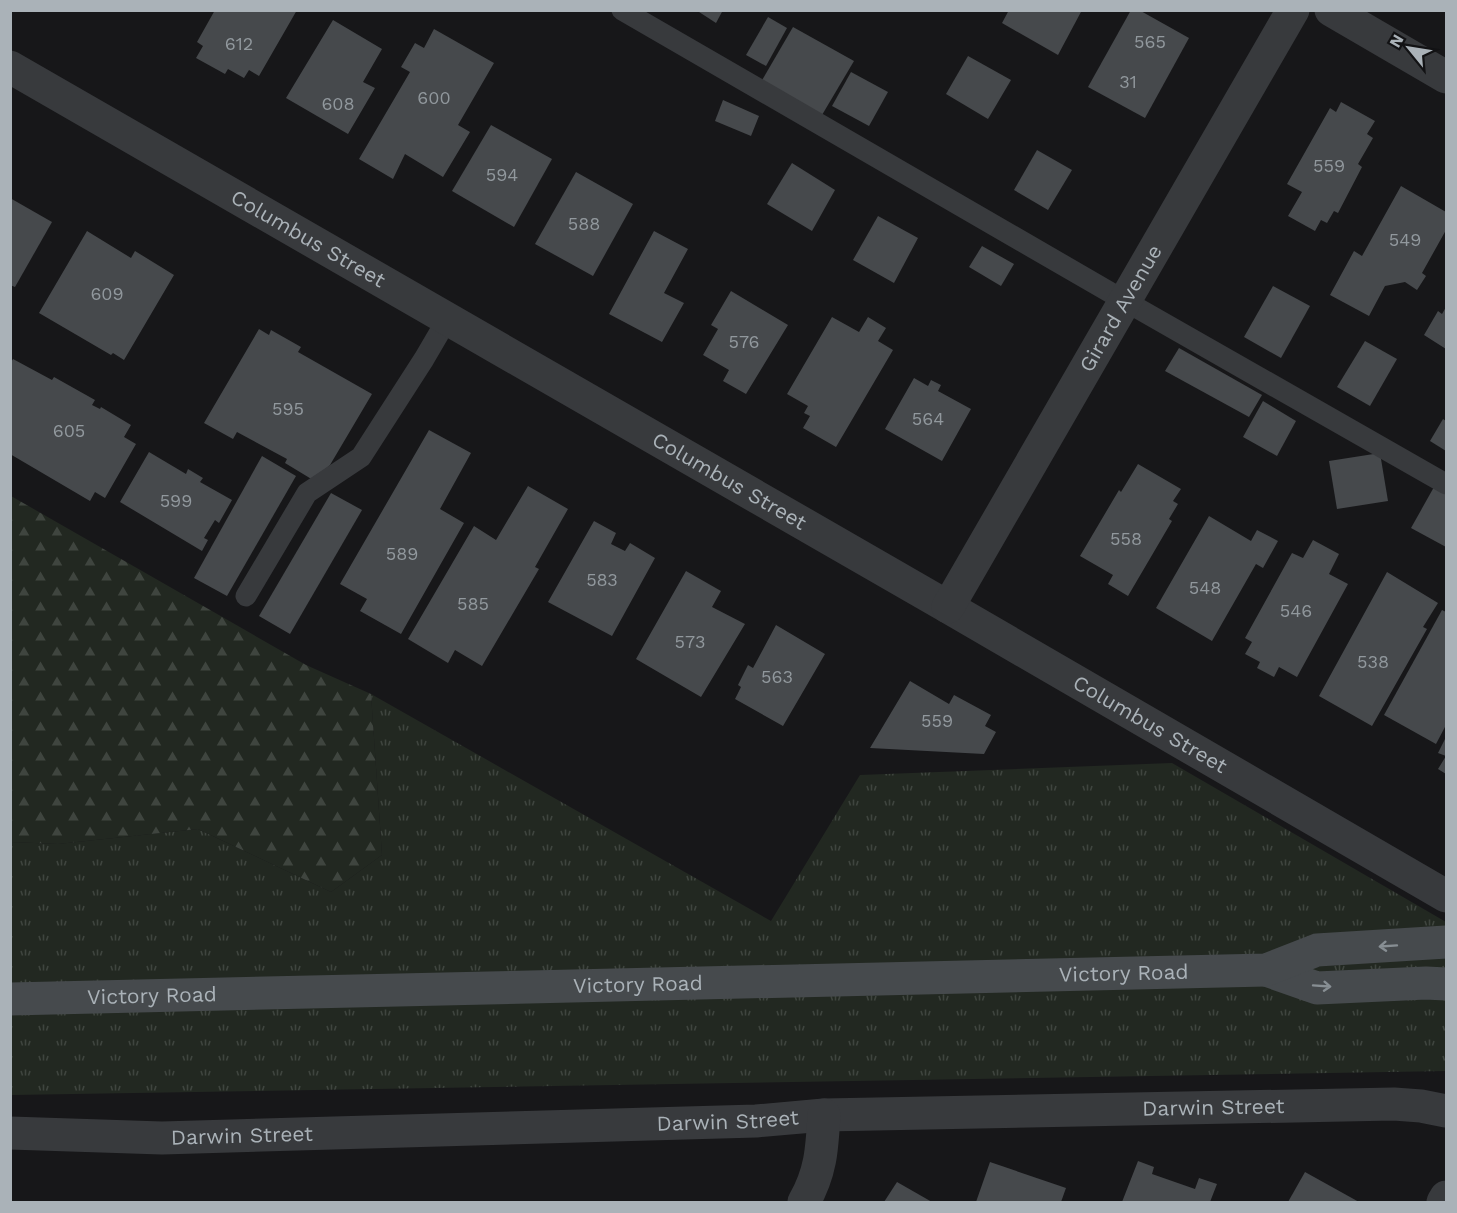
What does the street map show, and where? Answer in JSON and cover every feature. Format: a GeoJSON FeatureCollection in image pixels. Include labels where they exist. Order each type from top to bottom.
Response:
{"type":"FeatureCollection","features":[{"type":"Feature","properties":{"kind":"main road","name":"Victory Road"},"geometry":{"type":"LineString","coordinates":[[10,999],[1266,970],[1317,950],[1446,942]]}},
{"type":"Feature","properties":{"kind":"main road","name":"Victory Road"},"geometry":{"type":"LineString","coordinates":[[1266,970],[1317,988],[1446,984]]}},
{"type":"Feature","properties":{"kind":"street","name":"Girard Avenue"},"geometry":{"type":"LineString","coordinates":[[948,607],[1293,10]]}},
{"type":"Feature","properties":{"kind":"street"},"geometry":{"type":"LineString","coordinates":[[1331,10],[1446,77]]}},
{"type":"Feature","properties":{"kind":"street","name":"Columbus Street"},"geometry":{"type":"LineString","coordinates":[[10,67],[1446,896]]}},
{"type":"Feature","properties":{"kind":"street","name":"Darwin Street"},"geometry":{"type":"LineString","coordinates":[[10,1133],[162,1138],[756,1121],[825,1115],[1394,1104],[1446,1111]]}},
{"type":"Feature","properties":{"kind":"street"},"geometry":{"type":"LineString","coordinates":[[804,1203],[819,1169],[825,1115]]}},
{"type":"Feature","properties":{"kind":"street"},"geometry":{"type":"LineString","coordinates":[[1443,1203],[1446,1197]]}},
{"type":"Feature","properties":{"kind":"lane"},"geometry":{"type":"LineString","coordinates":[[622,10],[1125,302],[1446,484]]}},
{"type":"Feature","properties":{"kind":"lane"},"geometry":{"type":"LineString","coordinates":[[246,596],[307,493],[361,457],[448,318]]}},
{"type":"Feature","properties":{"kind":"green space"},"geometry":{"type":"Polygon","coordinates":[[[11,496],[306,665],[371,694],[382,855],[331,892],[198,829],[58,844],[11,842],[11,496]]]}},
{"type":"Feature","properties":{"kind":"green space"},"geometry":{"type":"Polygon","coordinates":[[[371,694],[771,921],[860,775],[1172,763],[1446,922],[1446,1071],[11,1095],[11,842],[58,844],[198,829],[331,892],[382,855],[371,694]]]}},
{"type":"Feature","properties":{"kind":"building"},"geometry":{"type":"Polygon","coordinates":[[[215,10],[297,10],[259,76],[249,70],[244,78],[228,69],[225,74],[196,58],[203,46],[197,42],[215,10]]]}},
{"type":"Feature","properties":{"kind":"building"},"geometry":{"type":"Polygon","coordinates":[[[696,10],[723,10],[716,23],[696,10]]]}},
{"type":"Feature","properties":{"kind":"building"},"geometry":{"type":"Polygon","coordinates":[[[1009,10],[1082,10],[1058,55],[1002,23],[1009,10]]]}},
{"type":"Feature","properties":{"kind":"building"},"geometry":{"type":"Polygon","coordinates":[[[1131,10],[1139,10],[1189,38],[1145,118],[1088,87],[1131,10]]]}},
{"type":"Feature","properties":{"kind":"building"},"geometry":{"type":"Polygon","coordinates":[[[768,17],[787,28],[766,66],[746,55],[768,17]]]}},
{"type":"Feature","properties":{"kind":"building"},"geometry":{"type":"Polygon","coordinates":[[[333,20],[382,49],[363,82],[375,88],[348,134],[286,98],[333,20]]]}},
{"type":"Feature","properties":{"kind":"building"},"geometry":{"type":"Polygon","coordinates":[[[793,27],[854,61],[822,115],[761,82],[793,27]]]}},
{"type":"Feature","properties":{"kind":"building"},"geometry":{"type":"Polygon","coordinates":[[[434,29],[494,63],[458,125],[470,132],[443,177],[405,154],[393,179],[359,159],[410,72],[401,67],[415,43],[424,48],[434,29]]]}},
{"type":"Feature","properties":{"kind":"building"},"geometry":{"type":"Polygon","coordinates":[[[968,56],[1011,80],[988,119],[946,94],[968,56]]]}},
{"type":"Feature","properties":{"kind":"building"},"geometry":{"type":"Polygon","coordinates":[[[851,72],[888,92],[869,126],[832,106],[851,72]]]}},
{"type":"Feature","properties":{"kind":"building"},"geometry":{"type":"Polygon","coordinates":[[[723,100],[759,116],[751,136],[715,121],[723,100]]]}},
{"type":"Feature","properties":{"kind":"building"},"geometry":{"type":"Polygon","coordinates":[[[1341,102],[1375,121],[1367,134],[1373,138],[1358,164],[1362,167],[1338,213],[1334,211],[1327,223],[1321,220],[1315,231],[1288,216],[1302,192],[1287,184],[1330,108],[1336,112],[1341,102]]]}},
{"type":"Feature","properties":{"kind":"building"},"geometry":{"type":"Polygon","coordinates":[[[491,125],[552,159],[514,227],[452,191],[491,125]]]}},
{"type":"Feature","properties":{"kind":"building"},"geometry":{"type":"Polygon","coordinates":[[[1037,150],[1072,170],[1048,210],[1014,190],[1037,150]]]}},
{"type":"Feature","properties":{"kind":"building"},"geometry":{"type":"Polygon","coordinates":[[[792,163],[835,190],[812,231],[767,204],[792,163]]]}},
{"type":"Feature","properties":{"kind":"building"},"geometry":{"type":"Polygon","coordinates":[[[576,172],[633,204],[593,276],[535,244],[576,172]]]}},
{"type":"Feature","properties":{"kind":"building"},"geometry":{"type":"Polygon","coordinates":[[[1401,186],[1446,212],[1446,230],[1422,273],[1426,276],[1417,290],[1405,282],[1385,286],[1369,316],[1330,295],[1354,251],[1362,256],[1401,186]]]}},
{"type":"Feature","properties":{"kind":"building"},"geometry":{"type":"Polygon","coordinates":[[[10,198],[52,222],[15,287],[10,285],[10,198]]]}},
{"type":"Feature","properties":{"kind":"building"},"geometry":{"type":"Polygon","coordinates":[[[878,216],[918,238],[894,283],[853,260],[878,216]]]}},
{"type":"Feature","properties":{"kind":"building"},"geometry":{"type":"Polygon","coordinates":[[[87,231],[131,258],[135,251],[174,275],[124,360],[113,353],[111,355],[39,313],[87,231]]]}},
{"type":"Feature","properties":{"kind":"building"},"geometry":{"type":"Polygon","coordinates":[[[654,231],[688,249],[664,293],[684,303],[662,342],[609,314],[654,231]]]}},
{"type":"Feature","properties":{"kind":"building"},"geometry":{"type":"Polygon","coordinates":[[[982,246],[1014,264],[1001,286],[969,267],[982,246]]]}},
{"type":"Feature","properties":{"kind":"building"},"geometry":{"type":"Polygon","coordinates":[[[1273,286],[1310,306],[1281,358],[1244,337],[1273,286]]]}},
{"type":"Feature","properties":{"kind":"building"},"geometry":{"type":"Polygon","coordinates":[[[731,291],[788,325],[746,394],[723,381],[729,370],[703,355],[718,329],[711,325],[731,291]]]}},
{"type":"Feature","properties":{"kind":"building"},"geometry":{"type":"Polygon","coordinates":[[[1446,307],[1446,349],[1424,335],[1438,311],[1442,314],[1446,307]]]}},
{"type":"Feature","properties":{"kind":"building"},"geometry":{"type":"Polygon","coordinates":[[[832,317],[859,332],[868,317],[886,328],[878,341],[893,350],[836,447],[803,428],[810,416],[804,413],[808,406],[787,394],[832,317]]]}},
{"type":"Feature","properties":{"kind":"building"},"geometry":{"type":"Polygon","coordinates":[[[259,329],[269,335],[271,330],[301,347],[298,352],[372,394],[330,465],[313,480],[285,463],[287,459],[237,432],[233,439],[204,423],[259,329]]]}},
{"type":"Feature","properties":{"kind":"building"},"geometry":{"type":"Polygon","coordinates":[[[1365,341],[1397,359],[1370,406],[1337,387],[1365,341]]]}},
{"type":"Feature","properties":{"kind":"building"},"geometry":{"type":"Polygon","coordinates":[[[1179,348],[1262,395],[1249,417],[1165,371],[1179,348]]]}},
{"type":"Feature","properties":{"kind":"building"},"geometry":{"type":"Polygon","coordinates":[[[13,359],[52,380],[54,377],[95,400],[92,405],[100,409],[101,407],[131,425],[124,437],[136,444],[105,498],[95,492],[90,501],[10,454],[10,364],[13,359]]]}},
{"type":"Feature","properties":{"kind":"building"},"geometry":{"type":"Polygon","coordinates":[[[914,378],[928,386],[931,380],[941,385],[938,391],[971,409],[942,461],[885,429],[914,378]]]}},
{"type":"Feature","properties":{"kind":"building"},"geometry":{"type":"Polygon","coordinates":[[[1263,401],[1296,421],[1277,456],[1243,437],[1263,401]]]}},
{"type":"Feature","properties":{"kind":"building"},"geometry":{"type":"Polygon","coordinates":[[[1443,419],[1446,421],[1446,451],[1430,441],[1443,419]]]}},
{"type":"Feature","properties":{"kind":"building"},"geometry":{"type":"Polygon","coordinates":[[[429,430],[471,453],[440,509],[464,523],[401,634],[360,611],[367,599],[340,584],[429,430]]]}},
{"type":"Feature","properties":{"kind":"building"},"geometry":{"type":"Polygon","coordinates":[[[149,452],[186,474],[188,469],[203,478],[200,482],[232,500],[219,523],[215,520],[204,538],[208,540],[202,551],[120,502],[149,452]]]}},
{"type":"Feature","properties":{"kind":"building"},"geometry":{"type":"Polygon","coordinates":[[[1380,453],[1388,501],[1337,509],[1329,461],[1380,453]]]}},
{"type":"Feature","properties":{"kind":"building"},"geometry":{"type":"Polygon","coordinates":[[[262,456],[296,476],[227,596],[194,578],[262,456]]]}},
{"type":"Feature","properties":{"kind":"building"},"geometry":{"type":"Polygon","coordinates":[[[1138,464],[1181,489],[1173,501],[1178,504],[1169,519],[1172,521],[1128,596],[1108,584],[1113,575],[1080,556],[1119,490],[1121,492],[1138,464]]]}},
{"type":"Feature","properties":{"kind":"building"},"geometry":{"type":"Polygon","coordinates":[[[528,486],[568,509],[535,567],[539,569],[482,666],[455,650],[448,663],[408,639],[474,526],[496,540],[528,486]]]}},
{"type":"Feature","properties":{"kind":"building"},"geometry":{"type":"Polygon","coordinates":[[[1434,487],[1446,494],[1446,547],[1411,528],[1434,487]]]}},
{"type":"Feature","properties":{"kind":"building"},"geometry":{"type":"Polygon","coordinates":[[[331,493],[362,510],[290,634],[259,616],[331,493]]]}},
{"type":"Feature","properties":{"kind":"building"},"geometry":{"type":"Polygon","coordinates":[[[1209,516],[1251,541],[1257,530],[1278,541],[1263,568],[1256,564],[1212,641],[1156,608],[1209,516]]]}},
{"type":"Feature","properties":{"kind":"building"},"geometry":{"type":"Polygon","coordinates":[[[594,521],[616,533],[611,544],[625,551],[630,543],[655,558],[612,636],[548,602],[594,521]]]}},
{"type":"Feature","properties":{"kind":"building"},"geometry":{"type":"Polygon","coordinates":[[[1313,540],[1339,554],[1329,574],[1348,584],[1297,677],[1279,667],[1274,677],[1257,668],[1260,662],[1245,654],[1252,642],[1245,638],[1292,553],[1303,558],[1313,540]]]}},
{"type":"Feature","properties":{"kind":"building"},"geometry":{"type":"Polygon","coordinates":[[[686,571],[721,591],[712,607],[745,624],[701,697],[636,659],[686,571]]]}},
{"type":"Feature","properties":{"kind":"building"},"geometry":{"type":"Polygon","coordinates":[[[1387,572],[1438,603],[1423,627],[1427,629],[1372,726],[1319,696],[1387,572]]]}},
{"type":"Feature","properties":{"kind":"building"},"geometry":{"type":"Polygon","coordinates":[[[1442,610],[1446,612],[1446,725],[1436,744],[1384,715],[1442,610]]]}},
{"type":"Feature","properties":{"kind":"building"},"geometry":{"type":"Polygon","coordinates":[[[776,625],[825,654],[783,726],[735,699],[741,687],[738,685],[748,665],[753,668],[776,625]]]}},
{"type":"Feature","properties":{"kind":"building"},"geometry":{"type":"Polygon","coordinates":[[[910,681],[949,704],[954,695],[991,715],[985,726],[996,732],[984,754],[870,748],[910,681]]]}},
{"type":"Feature","properties":{"kind":"building"},"geometry":{"type":"Polygon","coordinates":[[[1446,737],[1446,756],[1438,753],[1446,737]]]}},
{"type":"Feature","properties":{"kind":"building"},"geometry":{"type":"Polygon","coordinates":[[[1446,756],[1446,774],[1438,769],[1446,756]]]}},
{"type":"Feature","properties":{"kind":"building"},"geometry":{"type":"Polygon","coordinates":[[[1138,1161],[1154,1167],[1152,1174],[1195,1189],[1199,1178],[1217,1184],[1210,1202],[1122,1202],[1138,1161]]]}},
{"type":"Feature","properties":{"kind":"building"},"geometry":{"type":"Polygon","coordinates":[[[990,1162],[1066,1188],[1061,1202],[976,1202],[990,1162]]]}},
{"type":"Feature","properties":{"kind":"building"},"geometry":{"type":"Polygon","coordinates":[[[1305,1172],[1359,1202],[1288,1202],[1305,1172]]]}},
{"type":"Feature","properties":{"kind":"building"},"geometry":{"type":"Polygon","coordinates":[[[897,1182],[932,1202],[884,1202],[897,1182]]]}}]}
